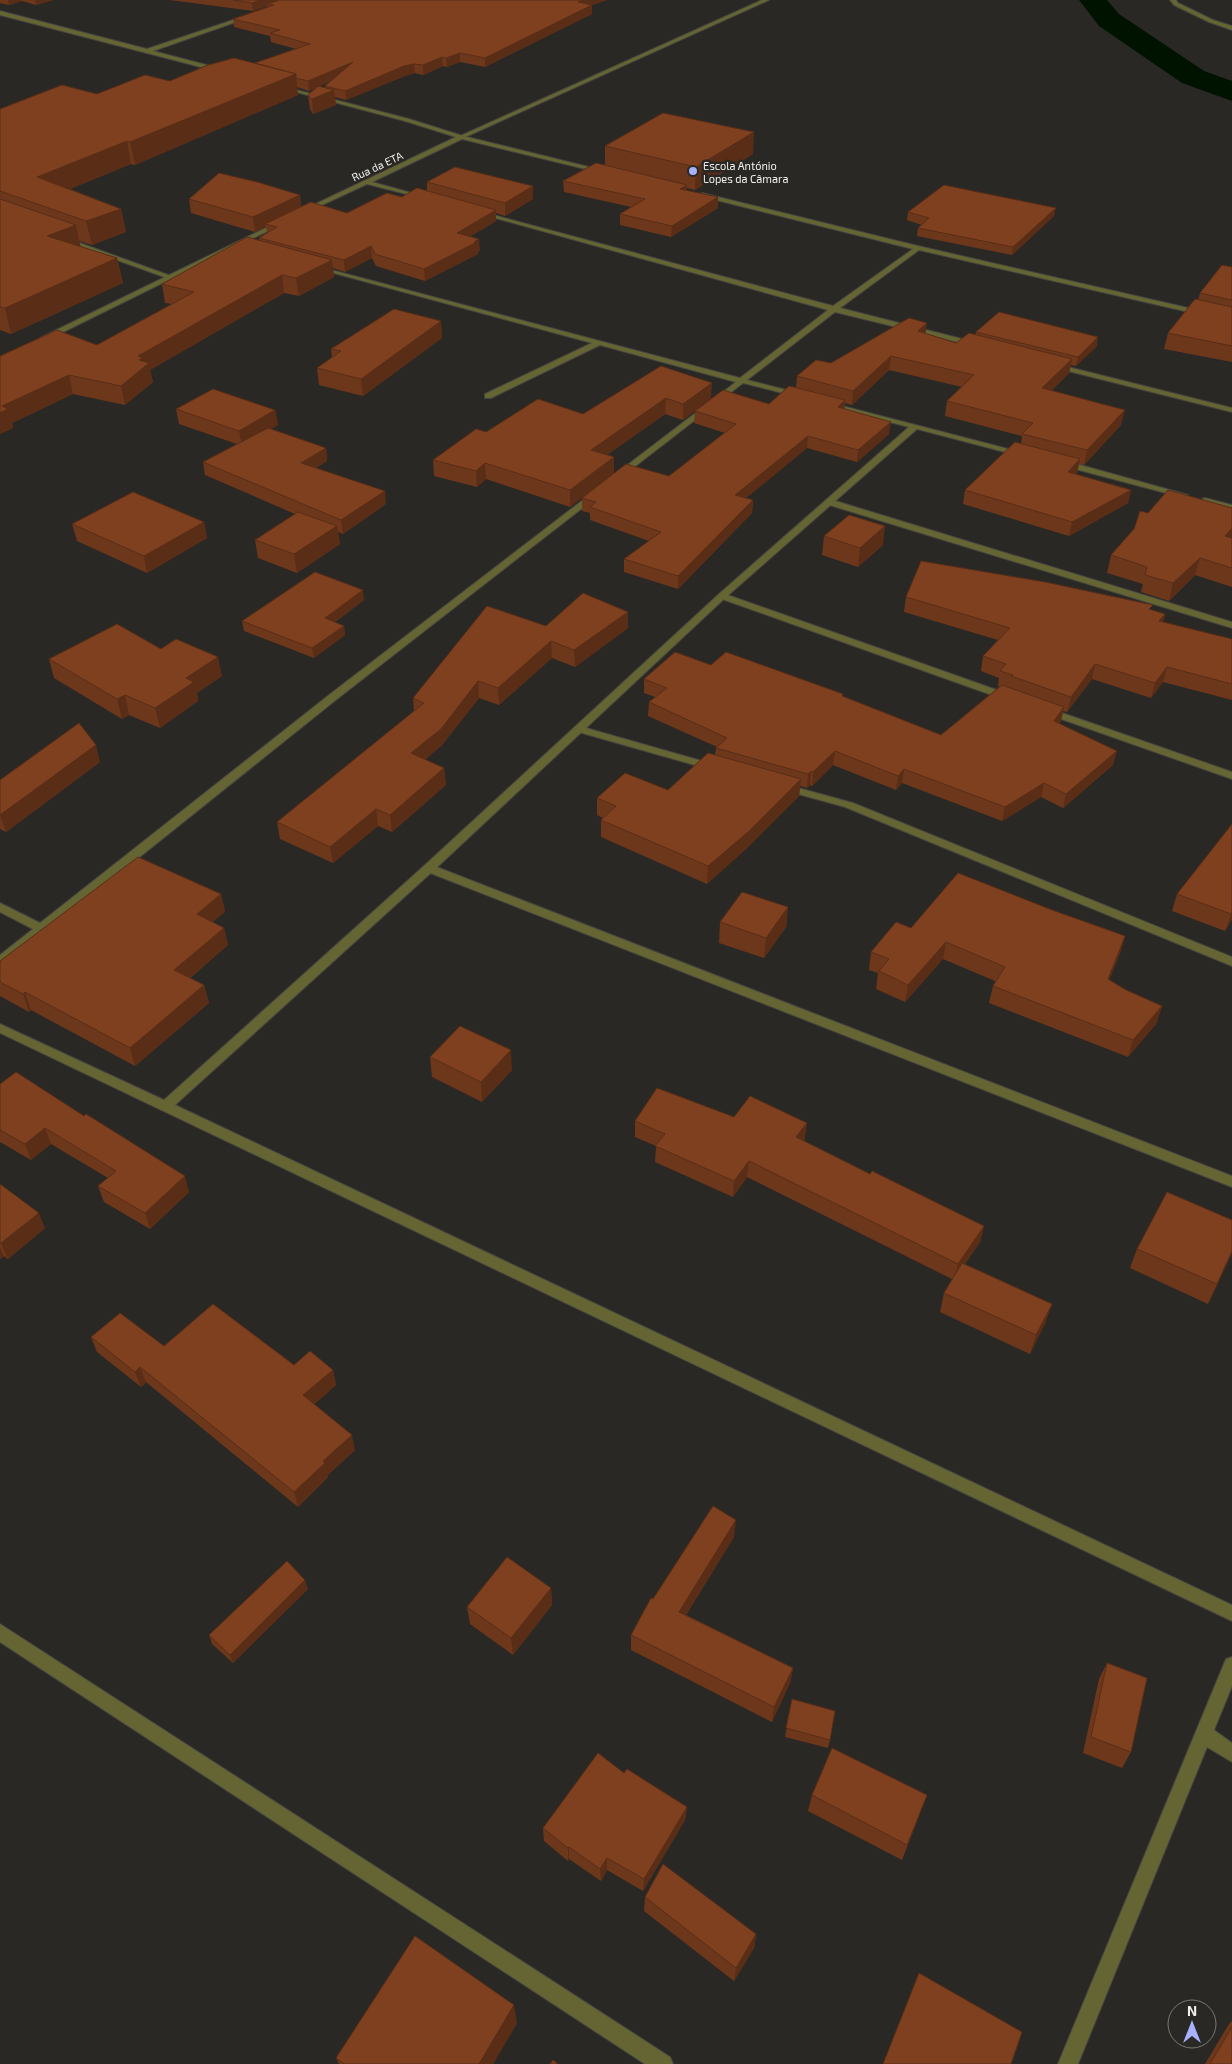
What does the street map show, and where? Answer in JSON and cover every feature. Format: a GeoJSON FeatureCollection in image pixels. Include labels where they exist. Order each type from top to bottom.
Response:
{"type":"FeatureCollection","features":[{"type":"Feature","properties":{"kind":"street","name":"Rua da ETA"},"geometry":{"type":"LineString","coordinates":[[295,216],[461,137],[766,0]]}},
{"type":"Feature","properties":{"kind":"street"},"geometry":{"type":"LineString","coordinates":[[1173,0],[1176,4],[1211,21],[1232,28]]}},
{"type":"Feature","properties":{"kind":"street"},"geometry":{"type":"LineString","coordinates":[[0,13],[224,72]]}},
{"type":"Feature","properties":{"kind":"street"},"geometry":{"type":"LineString","coordinates":[[148,51],[260,13]]}},
{"type":"Feature","properties":{"kind":"street"},"geometry":{"type":"LineString","coordinates":[[273,84],[407,120],[461,137],[612,174]]}},
{"type":"Feature","properties":{"kind":"street"},"geometry":{"type":"LineString","coordinates":[[366,182],[433,200]]}},
{"type":"Feature","properties":{"kind":"street"},"geometry":{"type":"LineString","coordinates":[[697,194],[918,248],[1232,320]]}},
{"type":"Feature","properties":{"kind":"street"},"geometry":{"type":"LineString","coordinates":[[471,211],[834,310],[986,348]]}},
{"type":"Feature","properties":{"kind":"street"},"geometry":{"type":"LineString","coordinates":[[36,342],[286,220]]}},
{"type":"Feature","properties":{"kind":"street"},"geometry":{"type":"LineString","coordinates":[[62,238],[169,277]]}},
{"type":"Feature","properties":{"kind":"street"},"geometry":{"type":"LineString","coordinates":[[233,246],[242,248]]}},
{"type":"Feature","properties":{"kind":"street"},"geometry":{"type":"LineString","coordinates":[[0,961],[333,697],[611,481],[918,248]]}},
{"type":"Feature","properties":{"kind":"street"},"geometry":{"type":"LineString","coordinates":[[307,265],[808,399]]}},
{"type":"Feature","properties":{"kind":"street"},"geometry":{"type":"LineString","coordinates":[[488,396],[599,343]]}},
{"type":"Feature","properties":{"kind":"street"},"geometry":{"type":"LineString","coordinates":[[1042,362],[1232,410]]}},
{"type":"Feature","properties":{"kind":"street"},"geometry":{"type":"LineString","coordinates":[[818,401],[1031,455]]}},
{"type":"Feature","properties":{"kind":"street"},"geometry":{"type":"LineString","coordinates":[[166,1106],[430,868],[722,596],[915,426]]}},
{"type":"Feature","properties":{"kind":"street"},"geometry":{"type":"LineString","coordinates":[[1050,460],[1232,508]]}},
{"type":"Feature","properties":{"kind":"street"},"geometry":{"type":"LineString","coordinates":[[829,502],[1232,625]]}},
{"type":"Feature","properties":{"kind":"street"},"geometry":{"type":"LineString","coordinates":[[722,596],[1019,701]]}},
{"type":"Feature","properties":{"kind":"street"},"geometry":{"type":"LineString","coordinates":[[1037,707],[1232,776]]}},
{"type":"Feature","properties":{"kind":"street"},"geometry":{"type":"LineString","coordinates":[[580,729],[721,769]]}},
{"type":"Feature","properties":{"kind":"street"},"geometry":{"type":"LineString","coordinates":[[768,783],[849,805],[1232,962]]}},
{"type":"Feature","properties":{"kind":"street"},"geometry":{"type":"LineString","coordinates":[[430,868],[1232,1182]]}},
{"type":"Feature","properties":{"kind":"street"},"geometry":{"type":"LineString","coordinates":[[0,908],[42,928]]}},
{"type":"Feature","properties":{"kind":"street"},"geometry":{"type":"LineString","coordinates":[[0,1028],[1232,1613]]}},
{"type":"Feature","properties":{"kind":"street"},"geometry":{"type":"LineString","coordinates":[[0,1632],[663,2064]]}},
{"type":"Feature","properties":{"kind":"street"},"geometry":{"type":"LineString","coordinates":[[1068,2064],[1232,1665]]}},
{"type":"Feature","properties":{"kind":"street"},"geometry":{"type":"LineString","coordinates":[[1204,1734],[1232,1753]]}},
{"type":"Feature","properties":{"kind":"building"},"geometry":{"type":"Polygon","coordinates":[[[233,0],[260,0],[252,3],[233,0]]]}},
{"type":"Feature","properties":{"kind":"building"},"geometry":{"type":"Polygon","coordinates":[[[280,0],[583,0],[578,2],[592,5],[485,58],[460,53],[446,58],[442,57],[423,65],[404,66],[345,91],[325,86],[353,62],[308,81],[296,78],[296,74],[255,63],[310,44],[270,33],[280,30],[233,19],[274,5],[267,4],[280,0]]]}},
{"type":"Feature","properties":{"kind":"building"},"geometry":{"type":"Polygon","coordinates":[[[234,58],[296,74],[130,142],[127,141],[37,177],[121,209],[86,221],[0,191],[0,109],[62,85],[97,94],[145,75],[170,81],[208,65],[234,58]]]}},
{"type":"Feature","properties":{"kind":"building"},"geometry":{"type":"Polygon","coordinates":[[[318,86],[334,90],[312,99],[308,95],[318,86]]]}},
{"type":"Feature","properties":{"kind":"building"},"geometry":{"type":"Polygon","coordinates":[[[663,113],[754,132],[696,167],[605,146],[663,113]]]}},
{"type":"Feature","properties":{"kind":"building"},"geometry":{"type":"Polygon","coordinates":[[[596,163],[687,185],[680,189],[718,197],[672,226],[620,214],[645,199],[563,181],[596,163]]]}},
{"type":"Feature","properties":{"kind":"building"},"geometry":{"type":"Polygon","coordinates":[[[455,167],[533,186],[505,203],[427,182],[455,167]]]}},
{"type":"Feature","properties":{"kind":"building"},"geometry":{"type":"Polygon","coordinates":[[[219,173],[300,195],[253,217],[189,199],[219,173]]]}},
{"type":"Feature","properties":{"kind":"building"},"geometry":{"type":"Polygon","coordinates":[[[944,185],[1056,208],[1013,247],[918,228],[929,218],[908,212],[944,185]]]}},
{"type":"Feature","properties":{"kind":"building"},"geometry":{"type":"Polygon","coordinates":[[[417,188],[496,210],[457,233],[479,239],[474,242],[477,242],[424,269],[375,254],[371,246],[344,260],[259,238],[277,227],[265,224],[311,202],[347,213],[387,193],[402,197],[417,188]]]}},
{"type":"Feature","properties":{"kind":"building"},"geometry":{"type":"Polygon","coordinates":[[[0,199],[76,225],[47,236],[117,258],[5,308],[0,307],[0,199]]]}},
{"type":"Feature","properties":{"kind":"building"},"geometry":{"type":"Polygon","coordinates":[[[247,237],[332,260],[296,278],[282,275],[138,356],[143,358],[139,360],[149,363],[121,386],[69,375],[2,406],[8,409],[0,413],[0,356],[57,330],[97,345],[194,292],[162,284],[247,237]]]}},
{"type":"Feature","properties":{"kind":"building"},"geometry":{"type":"Polygon","coordinates":[[[1222,265],[1232,267],[1232,300],[1200,293],[1222,265]]]}},
{"type":"Feature","properties":{"kind":"building"},"geometry":{"type":"Polygon","coordinates":[[[1195,299],[1232,307],[1232,346],[1168,333],[1195,299]]]}},
{"type":"Feature","properties":{"kind":"building"},"geometry":{"type":"Polygon","coordinates":[[[394,309],[441,321],[361,379],[317,368],[341,351],[331,349],[394,309]]]}},
{"type":"Feature","properties":{"kind":"building"},"geometry":{"type":"Polygon","coordinates":[[[999,312],[1098,337],[1078,357],[976,332],[999,312]]]}},
{"type":"Feature","properties":{"kind":"building"},"geometry":{"type":"Polygon","coordinates":[[[909,318],[927,323],[918,331],[956,343],[969,333],[1072,359],[1042,388],[1125,410],[1087,450],[1022,434],[1033,423],[947,401],[974,375],[891,356],[853,391],[797,376],[816,360],[831,363],[909,318]]]}},
{"type":"Feature","properties":{"kind":"building"},"geometry":{"type":"Polygon","coordinates":[[[661,366],[712,383],[683,404],[666,398],[591,450],[614,457],[570,490],[485,463],[476,471],[433,460],[476,429],[486,432],[538,399],[583,414],[661,366]]]}},
{"type":"Feature","properties":{"kind":"building"},"geometry":{"type":"Polygon","coordinates":[[[789,386],[845,400],[838,407],[891,422],[858,450],[808,436],[735,495],[753,500],[678,576],[624,559],[661,532],[590,507],[596,502],[582,498],[626,464],[669,476],[736,424],[695,411],[723,390],[769,404],[789,386]]]}},
{"type":"Feature","properties":{"kind":"building"},"geometry":{"type":"Polygon","coordinates":[[[213,389],[275,410],[239,431],[176,409],[213,389]]]}},
{"type":"Feature","properties":{"kind":"building"},"geometry":{"type":"Polygon","coordinates":[[[268,428],[326,448],[301,463],[385,491],[341,520],[203,462],[268,428]]]}},
{"type":"Feature","properties":{"kind":"building"},"geometry":{"type":"Polygon","coordinates":[[[1015,442],[1080,459],[1068,472],[1131,490],[1072,522],[965,490],[1015,442]]]}},
{"type":"Feature","properties":{"kind":"building"},"geometry":{"type":"Polygon","coordinates":[[[1168,490],[1232,508],[1232,528],[1225,536],[1232,538],[1232,568],[1200,558],[1173,583],[1145,575],[1147,567],[1111,555],[1134,529],[1140,511],[1148,513],[1168,490]]]}},
{"type":"Feature","properties":{"kind":"building"},"geometry":{"type":"Polygon","coordinates":[[[133,492],[204,522],[144,556],[72,524],[133,492]]]}},
{"type":"Feature","properties":{"kind":"building"},"geometry":{"type":"Polygon","coordinates":[[[298,512],[337,526],[294,554],[255,540],[298,512]]]}},
{"type":"Feature","properties":{"kind":"building"},"geometry":{"type":"Polygon","coordinates":[[[849,515],[885,526],[860,548],[824,536],[849,515]]]}},
{"type":"Feature","properties":{"kind":"building"},"geometry":{"type":"Polygon","coordinates":[[[921,561],[1045,582],[1153,605],[1149,609],[1165,614],[1159,621],[1232,639],[1232,684],[1167,667],[1155,683],[1095,664],[1071,697],[1011,676],[1013,675],[1000,671],[1006,664],[983,656],[1010,628],[906,597],[921,561]]]}},
{"type":"Feature","properties":{"kind":"building"},"geometry":{"type":"Polygon","coordinates":[[[315,572],[363,590],[325,618],[344,626],[312,648],[242,621],[315,572]]]}},
{"type":"Feature","properties":{"kind":"building"},"geometry":{"type":"Polygon","coordinates":[[[583,593],[628,612],[574,650],[551,641],[498,688],[478,681],[441,729],[411,753],[444,768],[390,815],[376,809],[330,847],[277,822],[424,703],[413,698],[487,606],[546,626],[583,593]]]}},
{"type":"Feature","properties":{"kind":"building"},"geometry":{"type":"Polygon","coordinates":[[[117,624],[161,649],[176,639],[218,657],[186,678],[194,682],[155,708],[125,695],[117,699],[49,659],[117,624]]]}},
{"type":"Feature","properties":{"kind":"building"},"geometry":{"type":"Polygon","coordinates":[[[675,652],[711,665],[726,652],[843,694],[842,696],[941,735],[1002,685],[1064,707],[1054,721],[1117,751],[1066,794],[1044,783],[1005,807],[904,769],[898,776],[835,751],[813,772],[811,771],[808,774],[716,748],[727,738],[649,702],[667,688],[644,679],[675,652]]]}},
{"type":"Feature","properties":{"kind":"building"},"geometry":{"type":"Polygon","coordinates":[[[79,723],[96,745],[0,815],[0,780],[79,723]]]}},
{"type":"Feature","properties":{"kind":"building"},"geometry":{"type":"Polygon","coordinates":[[[708,753],[801,779],[748,832],[708,866],[601,820],[616,806],[597,798],[625,773],[668,790],[708,753]]]}},
{"type":"Feature","properties":{"kind":"building"},"geometry":{"type":"Polygon","coordinates":[[[1232,824],[1232,912],[1231,914],[1177,894],[1232,824]]]}},
{"type":"Feature","properties":{"kind":"building"},"geometry":{"type":"Polygon","coordinates":[[[138,857],[221,894],[197,914],[224,928],[174,970],[204,985],[130,1048],[25,992],[23,994],[0,982],[0,961],[138,857]]]}},
{"type":"Feature","properties":{"kind":"building"},"geometry":{"type":"Polygon","coordinates":[[[958,873],[1125,936],[1108,979],[1126,990],[1162,1006],[1133,1040],[993,986],[1005,967],[946,942],[908,985],[879,971],[889,959],[871,952],[896,922],[911,928],[958,873]]]}},
{"type":"Feature","properties":{"kind":"building"},"geometry":{"type":"Polygon","coordinates":[[[742,892],[788,907],[766,938],[720,922],[742,892]]]}},
{"type":"Feature","properties":{"kind":"building"},"geometry":{"type":"Polygon","coordinates":[[[460,1026],[511,1050],[481,1082],[430,1057],[460,1026]]]}},
{"type":"Feature","properties":{"kind":"building"},"geometry":{"type":"Polygon","coordinates":[[[16,1072],[84,1116],[86,1114],[185,1176],[145,1213],[98,1186],[116,1171],[45,1128],[25,1144],[0,1130],[0,1084],[16,1072]]]}},
{"type":"Feature","properties":{"kind":"building"},"geometry":{"type":"Polygon","coordinates":[[[657,1088],[734,1117],[750,1096],[807,1123],[796,1137],[870,1174],[872,1171],[984,1226],[958,1264],[749,1161],[734,1181],[655,1146],[665,1134],[635,1121],[657,1088]]]}},
{"type":"Feature","properties":{"kind":"building"},"geometry":{"type":"Polygon","coordinates":[[[0,1184],[39,1213],[1,1243],[0,1243],[0,1184]]]}},
{"type":"Feature","properties":{"kind":"building"},"geometry":{"type":"Polygon","coordinates":[[[1167,1192],[1232,1220],[1232,1251],[1217,1284],[1137,1249],[1167,1192]]]}},
{"type":"Feature","properties":{"kind":"building"},"geometry":{"type":"Polygon","coordinates":[[[962,1263],[1052,1304],[1036,1335],[944,1293],[962,1263]]]}},
{"type":"Feature","properties":{"kind":"building"},"geometry":{"type":"Polygon","coordinates":[[[213,1304],[294,1365],[310,1351],[333,1370],[303,1395],[352,1435],[323,1461],[325,1463],[294,1492],[140,1367],[135,1372],[91,1337],[120,1313],[164,1346],[213,1304]]]}},
{"type":"Feature","properties":{"kind":"building"},"geometry":{"type":"Polygon","coordinates":[[[713,1506],[736,1520],[679,1612],[793,1668],[774,1707],[631,1635],[651,1598],[653,1599],[713,1506]]]}},
{"type":"Feature","properties":{"kind":"building"},"geometry":{"type":"Polygon","coordinates":[[[507,1557],[551,1588],[511,1638],[467,1607],[507,1557]]]}},
{"type":"Feature","properties":{"kind":"building"},"geometry":{"type":"Polygon","coordinates":[[[287,1561],[305,1580],[230,1655],[209,1635],[287,1561]]]}},
{"type":"Feature","properties":{"kind":"building"},"geometry":{"type":"Polygon","coordinates":[[[1107,1663],[1147,1678],[1131,1752],[1091,1737],[1107,1663]]]}},
{"type":"Feature","properties":{"kind":"building"},"geometry":{"type":"Polygon","coordinates":[[[792,1699],[835,1711],[830,1740],[786,1728],[792,1699]]]}},
{"type":"Feature","properties":{"kind":"building"},"geometry":{"type":"Polygon","coordinates":[[[832,1748],[927,1795],[907,1845],[812,1795],[832,1748]]]}},
{"type":"Feature","properties":{"kind":"building"},"geometry":{"type":"Polygon","coordinates":[[[598,1753],[624,1773],[627,1769],[687,1807],[644,1879],[607,1858],[600,1869],[568,1848],[543,1828],[598,1753]]]}},
{"type":"Feature","properties":{"kind":"building"},"geometry":{"type":"Polygon","coordinates":[[[663,1864],[756,1934],[736,1968],[645,1897],[663,1864]]]}},
{"type":"Feature","properties":{"kind":"building"},"geometry":{"type":"Polygon","coordinates":[[[415,1936],[514,2005],[479,2064],[344,2064],[336,2058],[415,1936]]]}},
{"type":"Feature","properties":{"kind":"building"},"geometry":{"type":"Polygon","coordinates":[[[919,1973],[1022,2032],[1011,2064],[883,2064],[919,1973]]]}},
{"type":"Feature","properties":{"kind":"building"},"geometry":{"type":"Polygon","coordinates":[[[1232,2027],[1232,2064],[1210,2064],[1232,2027]]]}},
{"type":"Feature","properties":{"kind":"building"},"geometry":{"type":"Polygon","coordinates":[[[553,2060],[558,2064],[550,2064],[553,2060]]]}},
{"type":"Feature","properties":{"kind":"waterway"},"geometry":{"type":"LineString","coordinates":[[1093,0],[1109,20],[1193,77],[1232,92]]}},
{"type":"Feature","properties":{"kind":"place","name":"Escola António Lopes da Câmara"},"geometry":{"type":"Point","coordinates":[693,171]}}]}
